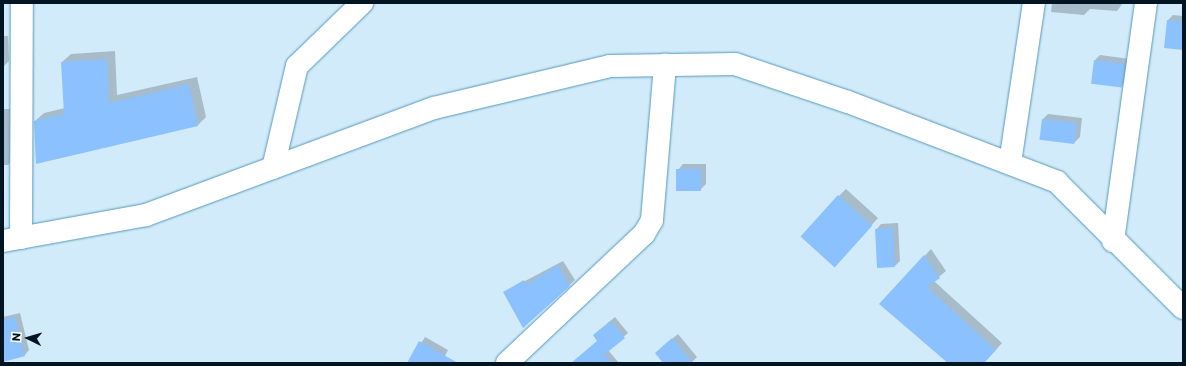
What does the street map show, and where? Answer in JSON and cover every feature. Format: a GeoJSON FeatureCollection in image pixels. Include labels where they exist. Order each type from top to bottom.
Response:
{"type":"FeatureCollection","features":[{"type":"Feature","properties":{"kind":"main road"},"geometry":{"type":"LineString","coordinates":[[22,3],[12,239],[146,215],[434,108],[610,66],[735,64],[1057,182],[1114,241],[1183,307]]}},
{"type":"Feature","properties":{"kind":"main road"},"geometry":{"type":"LineString","coordinates":[[273,168],[297,66],[362,3]]}},
{"type":"Feature","properties":{"kind":"main road"},"geometry":{"type":"LineString","coordinates":[[1010,164],[1034,3]]}},
{"type":"Feature","properties":{"kind":"main road"},"geometry":{"type":"LineString","coordinates":[[1114,241],[1146,3]]}},
{"type":"Feature","properties":{"kind":"main road"},"geometry":{"type":"LineString","coordinates":[[508,363],[644,234],[652,220],[664,65]]}},
{"type":"Feature","properties":{"kind":"building"},"geometry":{"type":"Polygon","coordinates":[[[1167,20],[1183,22],[1183,50],[1164,48],[1167,20]]]}},
{"type":"Feature","properties":{"kind":"building"},"geometry":{"type":"Polygon","coordinates":[[[107,59],[109,103],[189,84],[198,126],[36,164],[34,121],[64,114],[61,62],[107,59]]]}},
{"type":"Feature","properties":{"kind":"building"},"geometry":{"type":"Polygon","coordinates":[[[1094,60],[1125,64],[1122,88],[1091,84],[1094,60]]]}},
{"type":"Feature","properties":{"kind":"building"},"geometry":{"type":"Polygon","coordinates":[[[1042,119],[1077,123],[1074,144],[1039,140],[1042,119]]]}},
{"type":"Feature","properties":{"kind":"building"},"geometry":{"type":"Polygon","coordinates":[[[676,169],[701,169],[701,191],[676,191],[676,169]]]}},
{"type":"Feature","properties":{"kind":"building"},"geometry":{"type":"Polygon","coordinates":[[[838,195],[872,226],[835,267],[801,237],[838,195]]]}},
{"type":"Feature","properties":{"kind":"building"},"geometry":{"type":"Polygon","coordinates":[[[893,228],[895,267],[877,268],[875,229],[893,228]]]}},
{"type":"Feature","properties":{"kind":"building"},"geometry":{"type":"Polygon","coordinates":[[[924,255],[940,278],[927,287],[996,350],[984,363],[948,363],[879,304],[924,255]]]}},
{"type":"Feature","properties":{"kind":"building"},"geometry":{"type":"Polygon","coordinates":[[[558,265],[570,286],[523,328],[503,292],[524,280],[526,285],[558,265]]]}},
{"type":"Feature","properties":{"kind":"building"},"geometry":{"type":"Polygon","coordinates":[[[15,317],[25,356],[3,362],[3,320],[15,317]]]}},
{"type":"Feature","properties":{"kind":"building"},"geometry":{"type":"Polygon","coordinates":[[[611,321],[625,338],[604,355],[612,363],[571,363],[597,341],[593,335],[611,321]]]}},
{"type":"Feature","properties":{"kind":"building"},"geometry":{"type":"Polygon","coordinates":[[[672,338],[693,363],[663,363],[655,353],[672,338]]]}},
{"type":"Feature","properties":{"kind":"building"},"geometry":{"type":"Polygon","coordinates":[[[419,341],[458,363],[407,363],[419,341]]]}}]}
